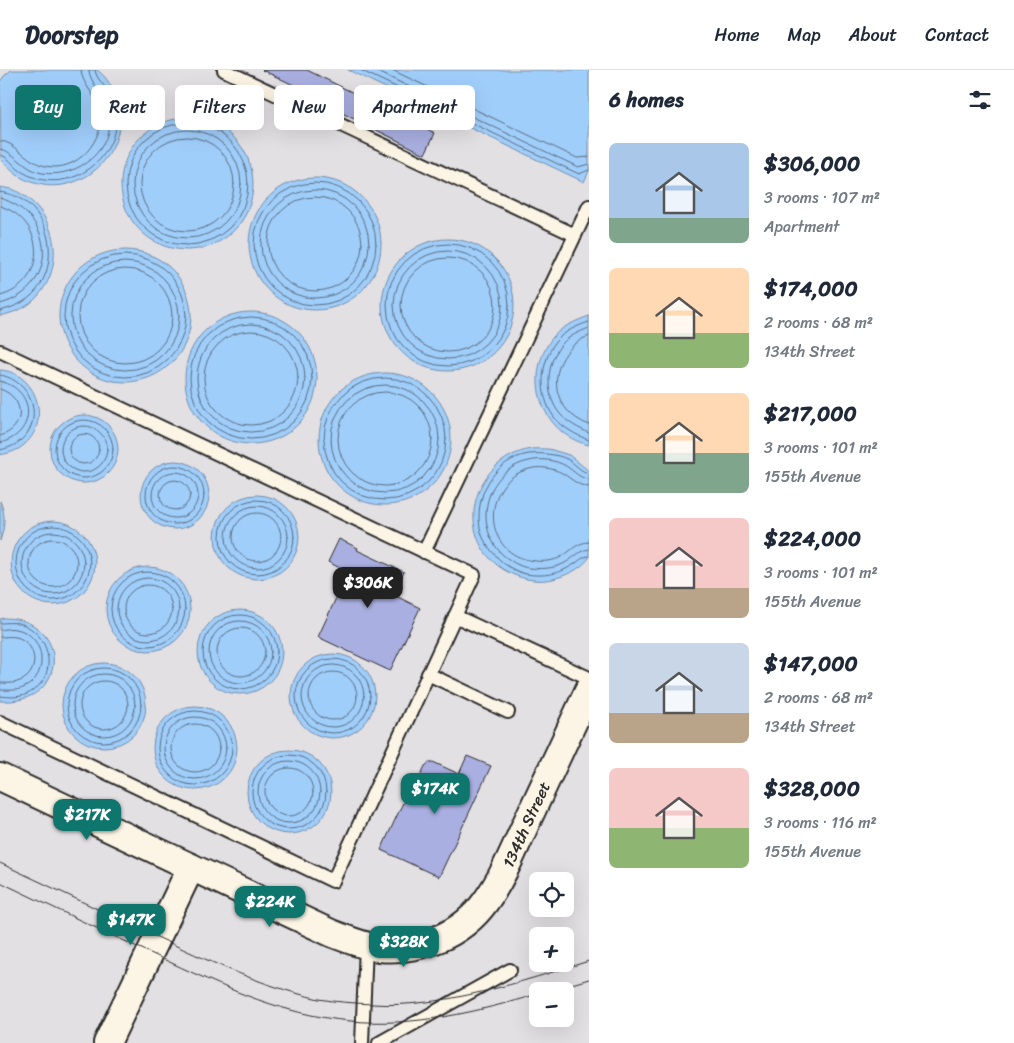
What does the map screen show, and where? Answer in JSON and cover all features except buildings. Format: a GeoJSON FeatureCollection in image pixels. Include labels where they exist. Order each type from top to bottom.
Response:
{"type":"FeatureCollection","features":[{"type":"Feature","properties":{"kind":"street","name":"134th Street"},"geometry":{"type":"LineString","coordinates":[[0,777],[316,926],[379,948],[408,947],[438,939],[453,932],[480,908],[494,889],[589,689]]}},
{"type":"Feature","properties":{"kind":"street"},"geometry":{"type":"LineString","coordinates":[[107,1043],[191,867]]}},
{"type":"Feature","properties":{"kind":"lane"},"geometry":{"type":"LineString","coordinates":[[224,70],[575,235]]}},
{"type":"Feature","properties":{"kind":"lane"},"geometry":{"type":"LineString","coordinates":[[424,552],[589,206]]}},
{"type":"Feature","properties":{"kind":"lane"},"geometry":{"type":"LineString","coordinates":[[0,351],[474,576],[332,880],[0,722]]}},
{"type":"Feature","properties":{"kind":"lane"},"geometry":{"type":"LineString","coordinates":[[455,616],[589,678]]}},
{"type":"Feature","properties":{"kind":"lane"},"geometry":{"type":"LineString","coordinates":[[428,674],[508,712]]}},
{"type":"Feature","properties":{"kind":"lane"},"geometry":{"type":"LineString","coordinates":[[362,1043],[366,945]]}},
{"type":"Feature","properties":{"kind":"lane"},"geometry":{"type":"LineString","coordinates":[[379,1043],[510,970]]}},
{"type":"Feature","properties":{"kind":"water"},"geometry":{"type":"Polygon","coordinates":[[[11,70],[97,70],[110,85],[91,85],[91,130],[118,130],[116,140],[107,157],[94,171],[77,181],[58,186],[37,184],[17,175],[1,159],[0,82],[11,70]]]}},
{"type":"Feature","properties":{"kind":"water"},"geometry":{"type":"Polygon","coordinates":[[[348,70],[589,70],[589,171],[584,182],[474,130],[475,85],[380,85],[348,70]]]}},
{"type":"Feature","properties":{"kind":"water"},"geometry":{"type":"Polygon","coordinates":[[[175,120],[175,130],[225,130],[242,147],[251,171],[253,184],[251,197],[242,221],[224,239],[212,245],[187,250],[162,245],[150,239],[132,221],[126,209],[121,184],[126,159],[132,147],[149,130],[165,130],[165,122],[175,120]]]}},
{"type":"Feature","properties":{"kind":"water"},"geometry":{"type":"Polygon","coordinates":[[[315,178],[340,183],[362,197],[376,219],[381,244],[376,269],[362,291],[340,305],[315,310],[290,305],[268,291],[254,269],[249,244],[254,219],[268,197],[290,183],[315,178]]]}},
{"type":"Feature","properties":{"kind":"water"},"geometry":{"type":"Polygon","coordinates":[[[0,187],[18,192],[32,201],[42,213],[49,227],[53,242],[54,258],[51,273],[44,287],[34,300],[14,312],[0,316],[0,187]]]}},
{"type":"Feature","properties":{"kind":"water"},"geometry":{"type":"Polygon","coordinates":[[[448,239],[461,240],[473,244],[495,258],[509,280],[513,292],[513,318],[509,330],[495,352],[473,366],[461,370],[448,371],[435,370],[423,366],[401,352],[387,330],[383,318],[382,305],[383,292],[387,280],[401,258],[423,244],[435,240],[448,239]]]}},
{"type":"Feature","properties":{"kind":"water"},"geometry":{"type":"Polygon","coordinates":[[[125,250],[138,251],[150,255],[172,269],[186,291],[190,303],[190,329],[186,341],[172,363],[150,377],[138,381],[125,382],[112,381],[100,377],[78,363],[64,341],[60,329],[59,316],[60,303],[64,291],[78,269],[100,255],[112,251],[125,250]]]}},
{"type":"Feature","properties":{"kind":"water"},"geometry":{"type":"Polygon","coordinates":[[[251,312],[264,313],[276,317],[298,331],[312,353],[316,365],[316,391],[312,403],[298,425],[276,439],[264,443],[251,444],[238,443],[226,439],[204,425],[190,403],[186,391],[185,378],[186,365],[190,353],[204,331],[226,317],[238,313],[251,312]]]}},
{"type":"Feature","properties":{"kind":"water"},"geometry":{"type":"Polygon","coordinates":[[[589,316],[589,445],[572,439],[559,429],[548,416],[541,402],[538,385],[539,369],[544,352],[553,337],[565,327],[589,316]]]}},
{"type":"Feature","properties":{"kind":"water"},"geometry":{"type":"Polygon","coordinates":[[[0,370],[13,373],[23,379],[31,388],[36,399],[38,423],[33,434],[25,444],[16,450],[0,455],[0,370]]]}},
{"type":"Feature","properties":{"kind":"water"},"geometry":{"type":"Polygon","coordinates":[[[385,373],[398,374],[410,378],[432,392],[446,414],[450,426],[450,452],[446,464],[432,486],[410,500],[398,504],[385,505],[372,504],[360,500],[338,486],[324,464],[320,452],[319,439],[320,426],[324,414],[338,392],[360,378],[372,374],[385,373]]]}},
{"type":"Feature","properties":{"kind":"water"},"geometry":{"type":"Polygon","coordinates":[[[84,415],[97,418],[108,425],[115,436],[118,449],[115,462],[108,473],[97,480],[84,483],[71,480],[60,473],[53,462],[50,449],[53,436],[60,425],[71,418],[84,415]]]}},
{"type":"Feature","properties":{"kind":"water"},"geometry":{"type":"Polygon","coordinates":[[[529,449],[549,449],[569,455],[589,471],[589,558],[573,572],[563,576],[548,580],[532,580],[512,574],[493,562],[481,546],[475,528],[474,508],[479,489],[490,472],[506,459],[529,449]]]}},
{"type":"Feature","properties":{"kind":"water"},"geometry":{"type":"Polygon","coordinates":[[[175,461],[188,464],[199,471],[206,482],[209,495],[206,508],[199,519],[188,526],[175,529],[162,526],[151,519],[144,508],[141,495],[144,482],[151,471],[162,464],[175,461]]]}},
{"type":"Feature","properties":{"kind":"water"},"geometry":{"type":"Polygon","coordinates":[[[249,495],[265,495],[281,502],[292,513],[299,529],[296,553],[287,567],[281,572],[265,579],[249,579],[233,572],[222,561],[215,545],[215,529],[222,513],[233,502],[249,495]]]}},
{"type":"Feature","properties":{"kind":"water"},"geometry":{"type":"Polygon","coordinates":[[[0,501],[4,521],[0,541],[0,501]]]}},
{"type":"Feature","properties":{"kind":"water"},"geometry":{"type":"Polygon","coordinates":[[[45,521],[61,521],[77,528],[88,539],[95,555],[92,579],[83,593],[77,598],[61,605],[45,605],[29,598],[18,587],[11,571],[11,555],[18,539],[29,528],[45,521]]]}},
{"type":"Feature","properties":{"kind":"water"},"geometry":{"type":"Polygon","coordinates":[[[140,567],[156,567],[172,574],[183,585],[190,601],[187,625],[178,639],[172,644],[156,651],[140,651],[124,644],[113,633],[106,617],[106,601],[113,585],[124,574],[140,567]]]}},
{"type":"Feature","properties":{"kind":"water"},"geometry":{"type":"Polygon","coordinates":[[[232,610],[248,610],[264,617],[275,628],[282,644],[279,668],[270,682],[264,687],[248,694],[232,694],[216,687],[205,676],[198,660],[198,644],[205,628],[216,617],[232,610]]]}},
{"type":"Feature","properties":{"kind":"water"},"geometry":{"type":"Polygon","coordinates":[[[0,619],[26,622],[41,632],[51,646],[53,661],[50,677],[40,690],[23,699],[0,701],[0,619]]]}},
{"type":"Feature","properties":{"kind":"water"},"geometry":{"type":"Polygon","coordinates":[[[325,654],[341,654],[357,661],[368,672],[375,688],[372,712],[363,726],[357,731],[341,738],[325,738],[309,731],[298,720],[291,704],[291,688],[298,672],[309,661],[325,654]]]}},
{"type":"Feature","properties":{"kind":"water"},"geometry":{"type":"Polygon","coordinates":[[[96,663],[112,663],[128,670],[139,681],[146,697],[143,721],[134,735],[128,740],[112,747],[96,747],[80,740],[69,729],[62,713],[62,697],[69,681],[80,670],[96,663]]]}},
{"type":"Feature","properties":{"kind":"water"},"geometry":{"type":"Polygon","coordinates":[[[187,706],[203,706],[219,713],[230,724],[237,740],[234,764],[225,778],[219,783],[203,790],[187,790],[171,783],[160,772],[153,756],[153,740],[160,724],[171,713],[187,706]]]}},
{"type":"Feature","properties":{"kind":"water"},"geometry":{"type":"Polygon","coordinates":[[[281,750],[297,750],[313,757],[324,768],[331,784],[328,808],[319,822],[313,827],[297,834],[281,834],[265,827],[254,816],[247,800],[247,784],[254,768],[265,757],[281,750]]]}},
{"type":"Feature","properties":{"kind":"tram line"},"geometry":{"type":"LineString","coordinates":[[0,863],[228,969],[273,986],[319,999],[372,1004],[426,1002],[454,998],[510,985],[589,961]]}},
{"type":"Feature","properties":{"kind":"tram line"},"geometry":{"type":"LineString","coordinates":[[0,882],[219,985],[297,1012],[351,1021],[399,1022],[469,1012],[529,997]]}},
{"type":"Feature","properties":{"kind":"tram line"},"geometry":{"type":"LineString","coordinates":[[574,983],[589,979]]}}]}
